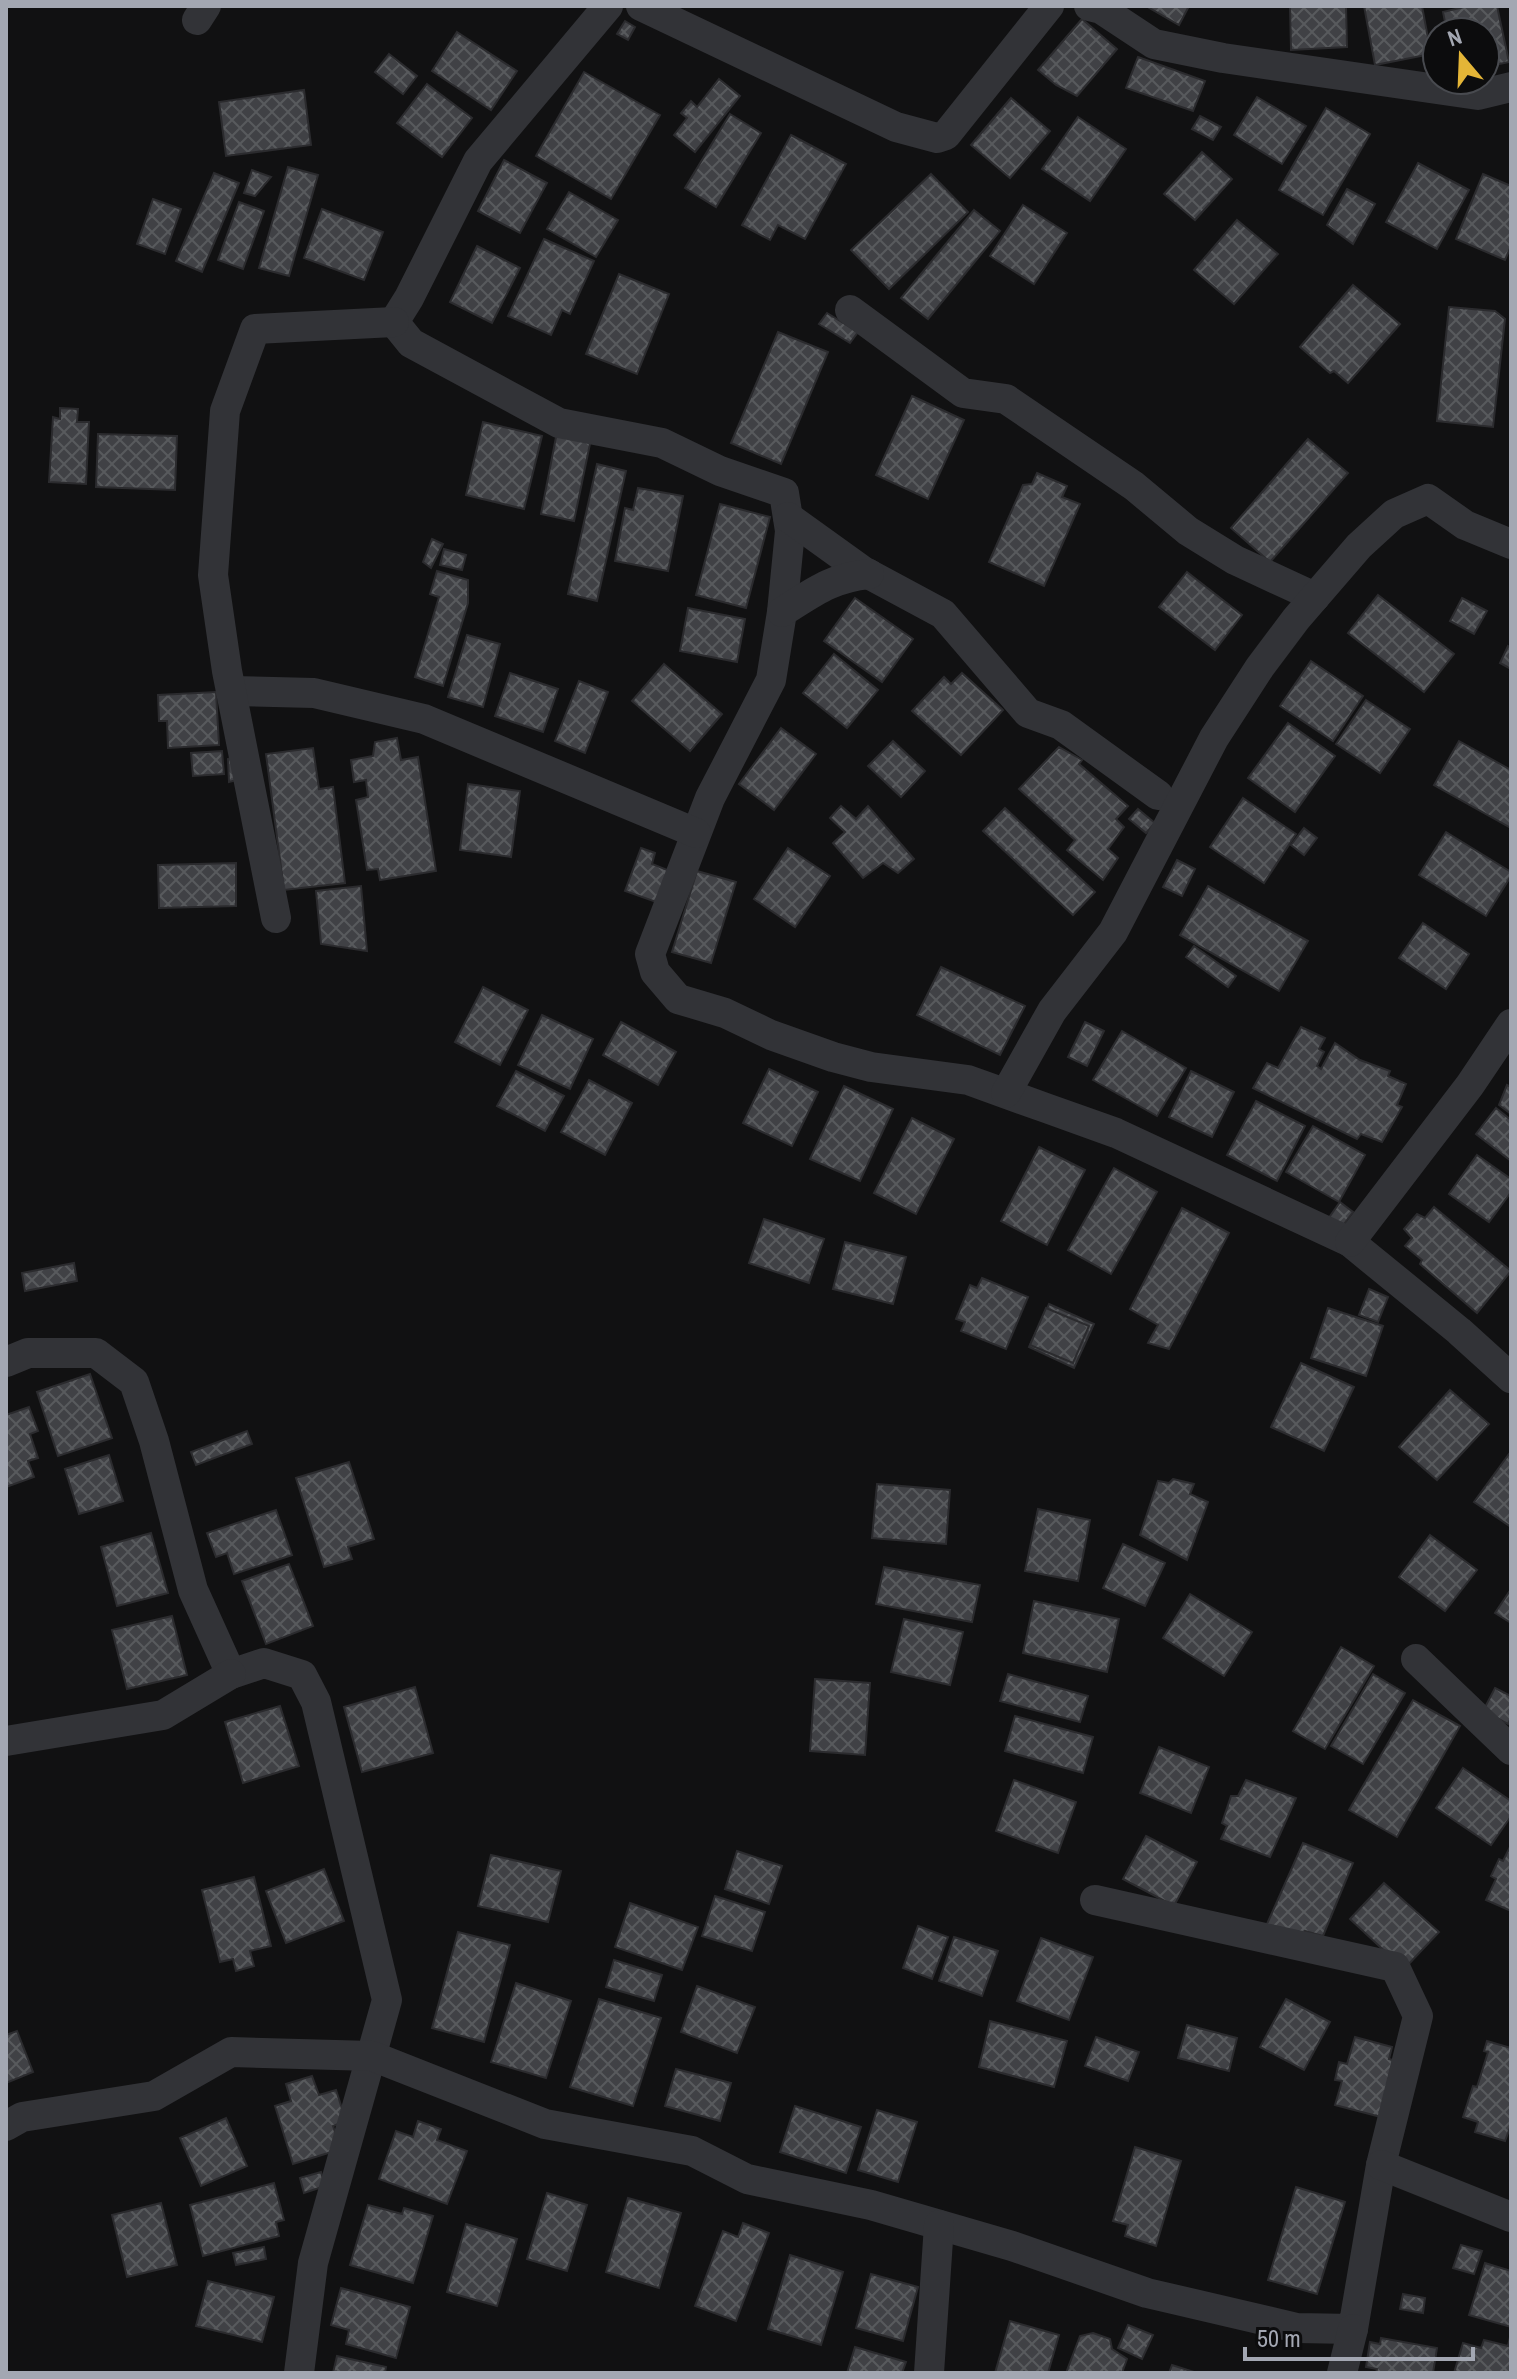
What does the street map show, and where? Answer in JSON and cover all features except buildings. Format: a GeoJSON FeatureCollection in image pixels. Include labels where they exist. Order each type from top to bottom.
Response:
{"type":"FeatureCollection","features":[{"type":"Feature","properties":{"kind":"street"},"geometry":{"type":"LineString","coordinates":[[394,322],[478,161],[608,6]]}},
{"type":"Feature","properties":{"kind":"street"},"geometry":{"type":"LineString","coordinates":[[641,6],[896,127],[937,138],[946,135],[1049,6]]}},
{"type":"Feature","properties":{"kind":"street"},"geometry":{"type":"LineString","coordinates":[[1089,6],[1101,9],[1154,44],[1209,55],[1478,95],[1511,87]]}},
{"type":"Feature","properties":{"kind":"street"},"geometry":{"type":"LineString","coordinates":[[850,310],[963,393],[1006,399],[1134,486],[1188,531],[1235,560],[1315,597]]}},
{"type":"Feature","properties":{"kind":"street"},"geometry":{"type":"LineString","coordinates":[[394,322],[411,343],[559,423],[662,443],[720,471],[784,493],[790,531],[771,680],[710,798],[650,954],[655,972],[678,999],[725,1013],[771,1035],[833,1057],[871,1067],[968,1080],[1116,1133],[1350,1242],[1511,1378]]}},
{"type":"Feature","properties":{"kind":"street"},"geometry":{"type":"LineString","coordinates":[[276,918],[231,691],[213,575],[225,411],[255,329],[394,322]]}},
{"type":"Feature","properties":{"kind":"street"},"geometry":{"type":"LineString","coordinates":[[1006,1093],[1052,1011],[1113,932],[1214,738],[1260,667],[1359,546],[1394,514],[1428,499],[1465,525],[1511,544]]}},
{"type":"Feature","properties":{"kind":"street"},"geometry":{"type":"LineString","coordinates":[[788,517],[869,574],[943,614],[1028,713],[1061,725],[1158,795]]}},
{"type":"Feature","properties":{"kind":"street"},"geometry":{"type":"LineString","coordinates":[[782,612],[827,583],[847,576],[869,574]]}},
{"type":"Feature","properties":{"kind":"street"},"geometry":{"type":"LineString","coordinates":[[231,691],[314,693],[424,719],[696,833]]}},
{"type":"Feature","properties":{"kind":"street"},"geometry":{"type":"LineString","coordinates":[[1350,1242],[1470,1085],[1511,1024]]}},
{"type":"Feature","properties":{"kind":"street"},"geometry":{"type":"LineString","coordinates":[[6,1362],[28,1353],[96,1353],[134,1382],[154,1441],[193,1590],[231,1674]]}},
{"type":"Feature","properties":{"kind":"street"},"geometry":{"type":"LineString","coordinates":[[1416,1659],[1511,1750]]}},
{"type":"Feature","properties":{"kind":"street"},"geometry":{"type":"LineString","coordinates":[[6,1741],[163,1715],[231,1674],[264,1663],[302,1675],[316,1702],[387,2000],[313,2263],[299,2373]]}},
{"type":"Feature","properties":{"kind":"street"},"geometry":{"type":"LineString","coordinates":[[1095,1900],[1395,1967],[1418,2016],[1381,2165],[1353,2329],[1342,2373]]}},
{"type":"Feature","properties":{"kind":"street"},"geometry":{"type":"LineString","coordinates":[[6,2126],[22,2117],[154,2096],[231,2052],[372,2056],[545,2124],[692,2151],[747,2179],[871,2205],[1012,2246],[1147,2293],[1297,2328],[1353,2329]]}},
{"type":"Feature","properties":{"kind":"street"},"geometry":{"type":"LineString","coordinates":[[1381,2165],[1511,2217]]}},
{"type":"Feature","properties":{"kind":"street"},"geometry":{"type":"LineString","coordinates":[[929,2373],[939,2225]]}}]}
